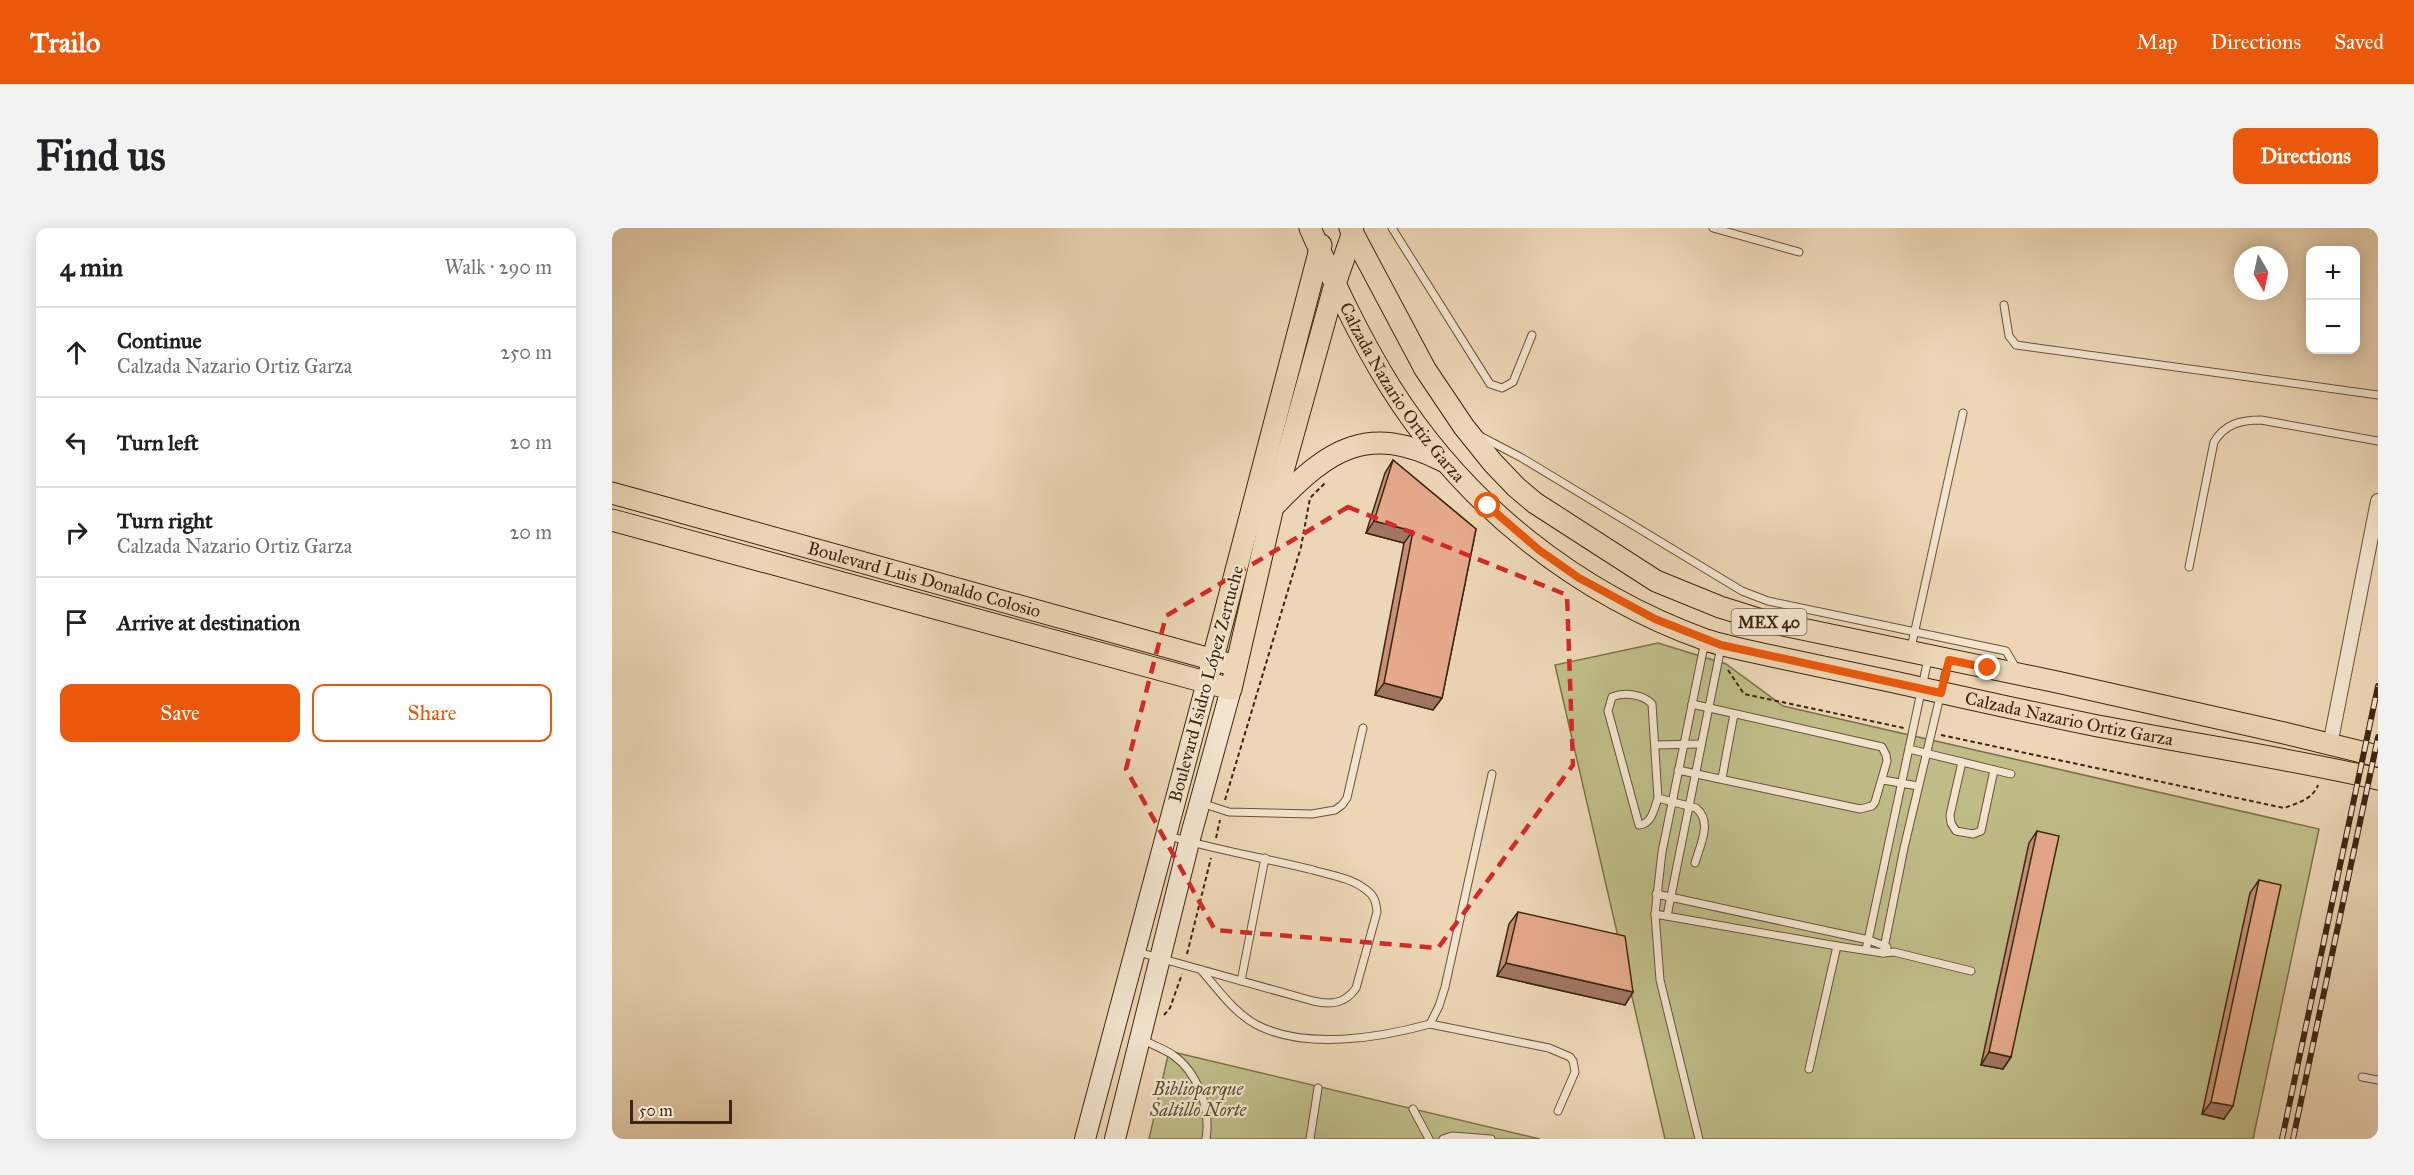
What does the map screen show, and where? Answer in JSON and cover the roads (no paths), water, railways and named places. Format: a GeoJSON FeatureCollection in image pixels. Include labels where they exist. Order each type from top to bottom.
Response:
{"type":"FeatureCollection","features":[{"type":"Feature","properties":{"kind":"main road","name":"Calzada Nazario Ortiz Garza"},"geometry":{"type":"LineString","coordinates":[[1310,228],[1359,331],[1392,389],[1430,442],[1498,516],[1539,550],[1579,578],[1638,611],[1714,642],[2087,724],[2378,779]]}},
{"type":"Feature","properties":{"kind":"main road","name":"Boulevard Isidro López Zertuche"},"geometry":{"type":"LineString","coordinates":[[1085,1139],[1137,951],[1326,228]]}},
{"type":"Feature","properties":{"kind":"main road","name":"Calzada Nazario Ortiz Garza"},"geometry":{"type":"LineString","coordinates":[[1352,230],[1425,369],[1464,427],[1516,487],[1535,503],[1656,581],[1710,604],[1768,622],[1925,650],[2021,675],[2378,756]]}},
{"type":"Feature","properties":{"kind":"main road","name":"Boulevard Isidro López Zertuche"},"geometry":{"type":"LineString","coordinates":[[1115,1139],[1189,842],[1231,689],[1273,507],[1352,230]]}},
{"type":"Feature","properties":{"kind":"main road"},"geometry":{"type":"LineString","coordinates":[[1273,507],[1320,462],[1340,452],[1368,444],[1388,443],[1406,446],[1450,465]]}},
{"type":"Feature","properties":{"kind":"main road","name":"Boulevard Luis Donaldo Colosio"},"geometry":{"type":"LineString","coordinates":[[612,493],[1236,666]]}},
{"type":"Feature","properties":{"kind":"main road"},"geometry":{"type":"LineString","coordinates":[[621,522],[637,500]]}},
{"type":"Feature","properties":{"kind":"main road","name":"Boulevard Luis Donaldo Colosio"},"geometry":{"type":"LineString","coordinates":[[621,522],[1231,689]]}},
{"type":"Feature","properties":{"kind":"main road"},"geometry":{"type":"LineString","coordinates":[[776,566],[785,541]]}},
{"type":"Feature","properties":{"kind":"street"},"geometry":{"type":"LineString","coordinates":[[2331,745],[2378,501]]}},
{"type":"Feature","properties":{"kind":"lane"},"geometry":{"type":"LineString","coordinates":[[1392,228],[1490,384],[1502,388],[1509,387],[1532,335]]}},
{"type":"Feature","properties":{"kind":"lane"},"geometry":{"type":"LineString","coordinates":[[1713,228],[1799,252]]}},
{"type":"Feature","properties":{"kind":"lane"},"geometry":{"type":"LineString","coordinates":[[2004,305],[2009,336],[2016,345],[2378,395]]}},
{"type":"Feature","properties":{"kind":"lane"},"geometry":{"type":"LineString","coordinates":[[1884,949],[1904,848],[1927,754],[1932,691],[1925,650],[1963,413]]}},
{"type":"Feature","properties":{"kind":"lane"},"geometry":{"type":"LineString","coordinates":[[2189,567],[2214,442],[2224,429],[2241,421],[2261,420],[2378,441]]}},
{"type":"Feature","properties":{"kind":"lane"},"geometry":{"type":"LineString","coordinates":[[1464,427],[1522,458],[1700,568],[1742,591],[1925,650],[2006,651],[2021,675]]}},
{"type":"Feature","properties":{"kind":"lane"},"geometry":{"type":"LineString","coordinates":[[1699,1139],[1660,980],[1655,914],[1671,800],[1683,744],[1692,704],[1714,642]]}},
{"type":"Feature","properties":{"kind":"lane"},"geometry":{"type":"LineString","coordinates":[[1667,916],[1708,707],[1714,642]]}},
{"type":"Feature","properties":{"kind":"lane"},"geometry":{"type":"LineString","coordinates":[[1866,950],[1909,749],[1932,691],[1925,650]]}},
{"type":"Feature","properties":{"kind":"lane"},"geometry":{"type":"LineString","coordinates":[[1639,696],[1650,701],[1656,745],[1658,798],[1649,820],[1644,825],[1639,825],[1608,711],[1612,697],[1639,696]]}},
{"type":"Feature","properties":{"kind":"lane"},"geometry":{"type":"LineString","coordinates":[[1678,770],[1860,809],[1872,806],[1883,780],[1887,758],[1882,747],[1692,704]]}},
{"type":"Feature","properties":{"kind":"lane"},"geometry":{"type":"LineString","coordinates":[[1722,778],[1734,714]]}},
{"type":"Feature","properties":{"kind":"lane"},"geometry":{"type":"LineString","coordinates":[[1200,802],[1229,812],[1312,814],[1335,810],[1347,798],[1363,728]]}},
{"type":"Feature","properties":{"kind":"lane"},"geometry":{"type":"LineString","coordinates":[[1656,745],[1700,744]]}},
{"type":"Feature","properties":{"kind":"lane"},"geometry":{"type":"LineString","coordinates":[[1909,749],[2011,774]]}},
{"type":"Feature","properties":{"kind":"lane"},"geometry":{"type":"LineString","coordinates":[[1962,762],[1950,815],[1951,823],[1956,831],[1973,834],[1981,831],[1994,770]]}},
{"type":"Feature","properties":{"kind":"lane"},"geometry":{"type":"LineString","coordinates":[[1430,1024],[1445,987],[1492,774]]}},
{"type":"Feature","properties":{"kind":"lane"},"geometry":{"type":"LineString","coordinates":[[1883,780],[1918,786]]}},
{"type":"Feature","properties":{"kind":"lane"},"geometry":{"type":"LineString","coordinates":[[1658,798],[1688,804],[1701,812],[1705,820],[1704,831],[1695,863]]}},
{"type":"Feature","properties":{"kind":"lane"},"geometry":{"type":"LineString","coordinates":[[1137,951],[1327,1004],[1338,1003],[1350,996],[1356,988],[1377,912],[1376,901],[1363,887],[1341,878],[1167,836]]}},
{"type":"Feature","properties":{"kind":"lane"},"geometry":{"type":"LineString","coordinates":[[1888,844],[1904,848]]}},
{"type":"Feature","properties":{"kind":"lane"},"geometry":{"type":"LineString","coordinates":[[1241,981],[1265,858]]}},
{"type":"Feature","properties":{"kind":"lane"},"geometry":{"type":"LineString","coordinates":[[1656,894],[1869,940],[1884,949],[1971,971]]}},
{"type":"Feature","properties":{"kind":"lane"},"geometry":{"type":"LineString","coordinates":[[1655,914],[1837,946],[1866,950],[1884,949]]}},
{"type":"Feature","properties":{"kind":"lane"},"geometry":{"type":"LineString","coordinates":[[1809,1069],[1837,946]]}},
{"type":"Feature","properties":{"kind":"lane"},"geometry":{"type":"LineString","coordinates":[[1200,969],[1238,1011],[1256,1024],[1273,1031],[1318,1038],[1344,1038],[1384,1035],[1430,1024],[1549,1048],[1574,1061],[1575,1072],[1558,1112]]}},
{"type":"Feature","properties":{"kind":"lane"},"geometry":{"type":"LineString","coordinates":[[1141,1039],[1174,1056],[1189,1073],[1205,1101],[1206,1139]]}},
{"type":"Feature","properties":{"kind":"lane"},"geometry":{"type":"LineString","coordinates":[[2362,1077],[2378,1080]]}},
{"type":"Feature","properties":{"kind":"lane"},"geometry":{"type":"LineString","coordinates":[[1310,1139],[1318,1088]]}},
{"type":"Feature","properties":{"kind":"lane"},"geometry":{"type":"LineString","coordinates":[[1413,1109],[1429,1139]]}},
{"type":"Feature","properties":{"kind":"lane"},"geometry":{"type":"LineString","coordinates":[[1443,1139],[1452,1136],[1491,1139]]}},
{"type":"Feature","properties":{"kind":"railway"},"geometry":{"type":"LineString","coordinates":[[2282,1139],[2378,686]]}},
{"type":"Feature","properties":{"kind":"railway"},"geometry":{"type":"LineString","coordinates":[[2293,1139],[2378,737]]}},
{"type":"Feature","properties":{"kind":"park label","name":"Biblioparque Saltillo Norte"},"geometry":{"type":"Point","coordinates":[1198,1099]}}]}
